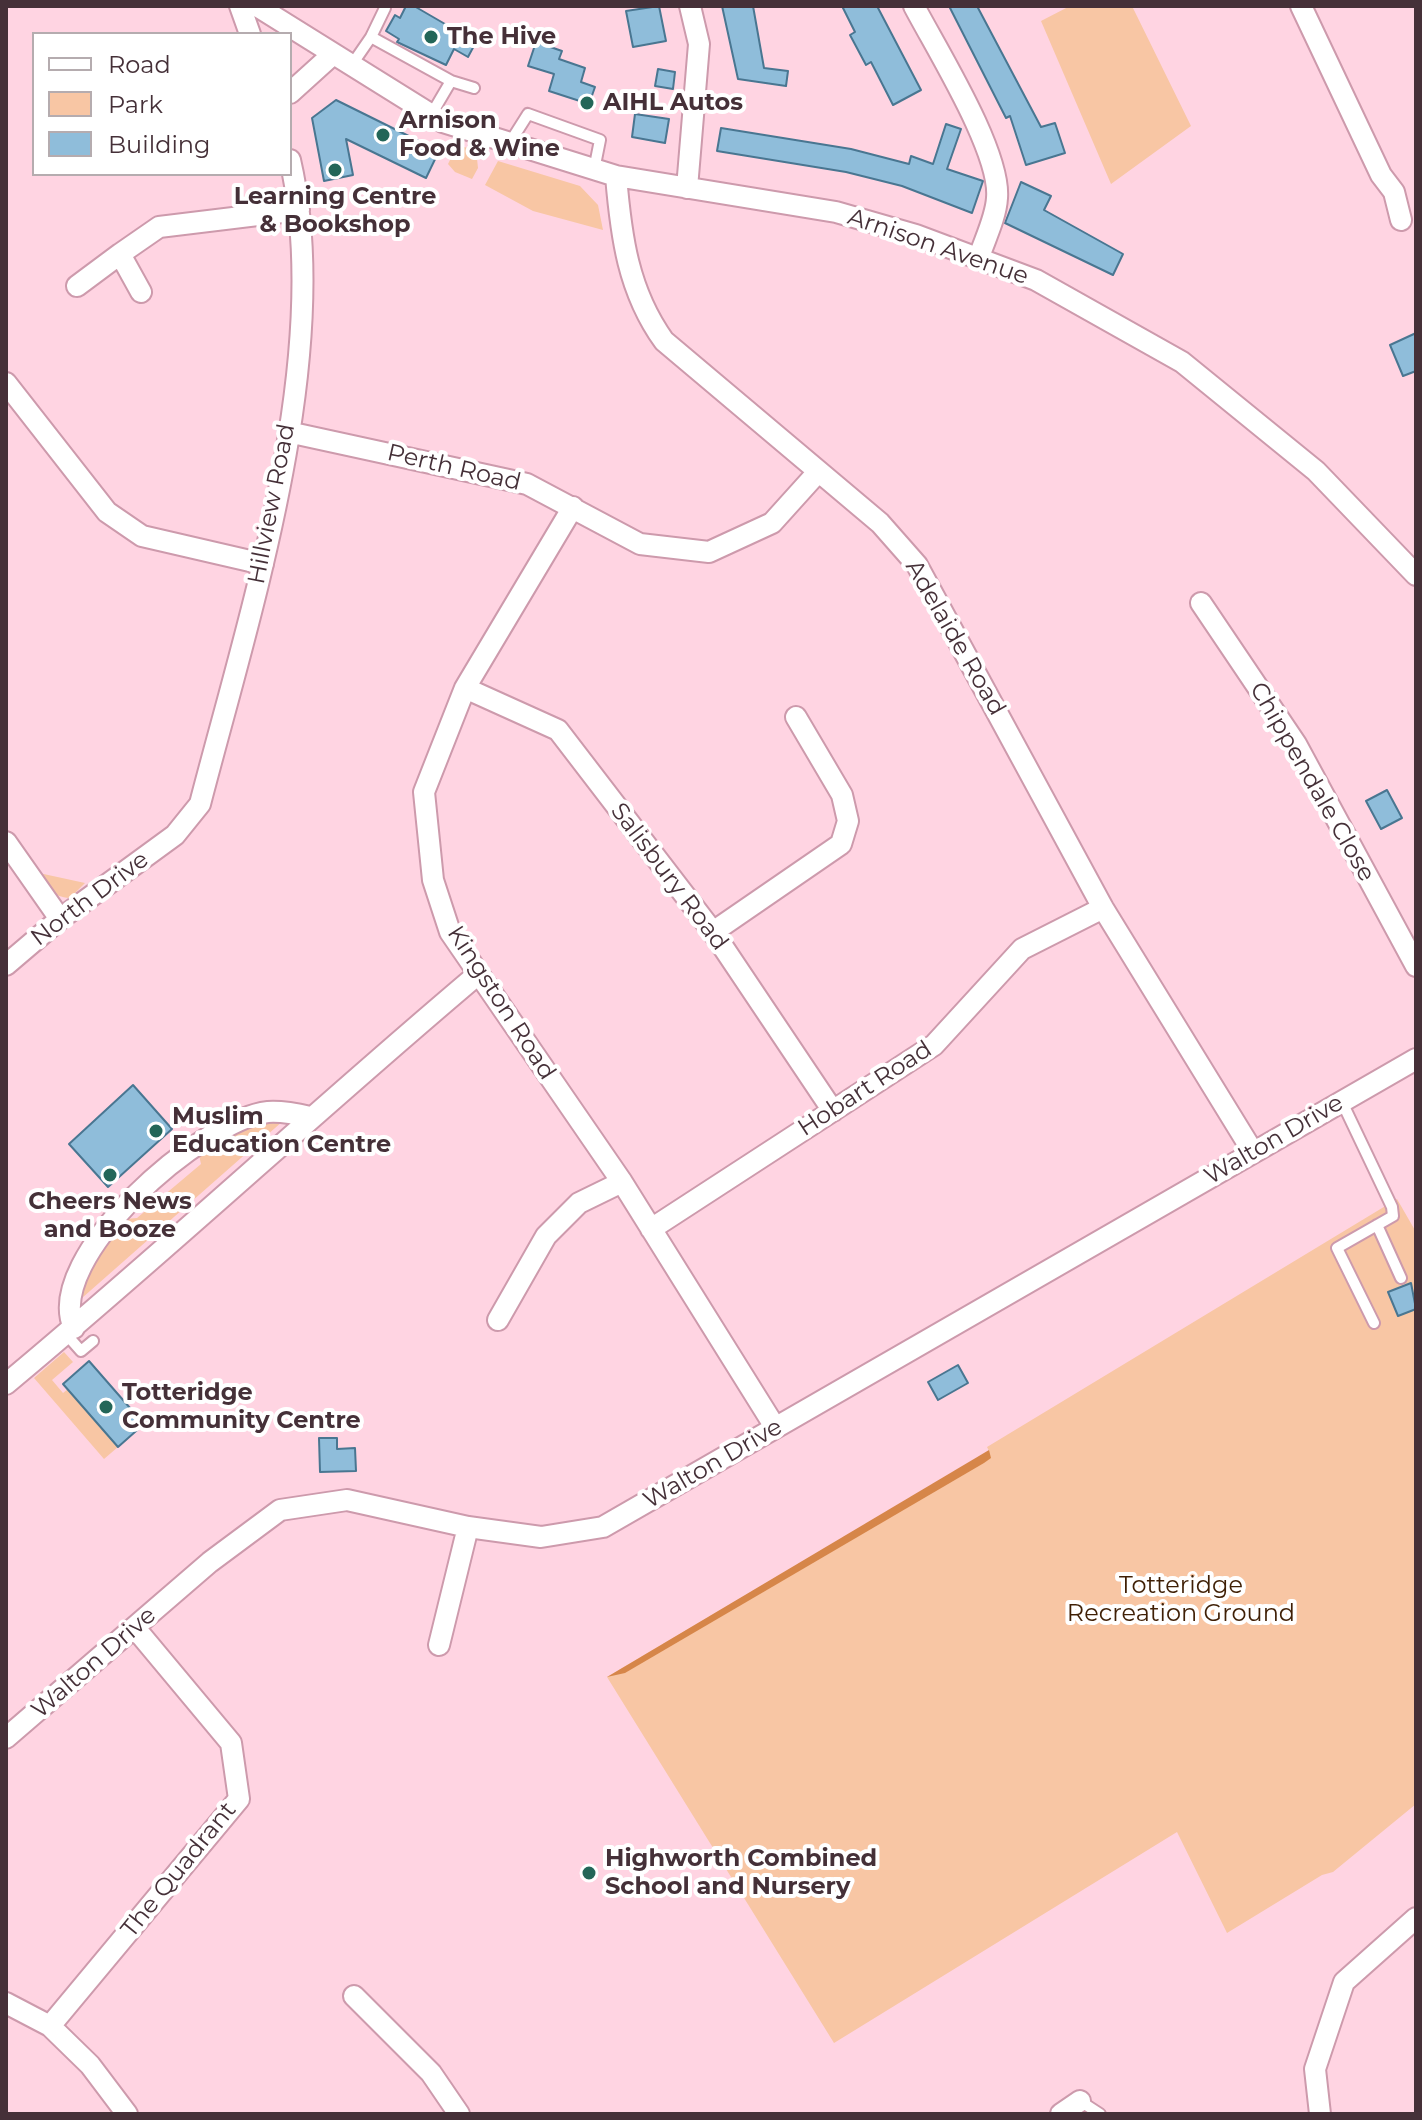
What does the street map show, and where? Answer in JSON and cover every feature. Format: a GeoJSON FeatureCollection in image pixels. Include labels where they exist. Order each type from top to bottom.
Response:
{"type":"FeatureCollection","features":[{"type":"Feature","properties":{"kind":"street"},"geometry":{"type":"LineString","coordinates":[[240,6],[249,32]]}},
{"type":"Feature","properties":{"kind":"street","name":"Arnison Avenue"},"geometry":{"type":"LineString","coordinates":[[257,6],[431,115],[509,144],[616,176],[836,212],[979,257],[1036,280],[1098,312],[1182,362],[1316,471],[1416,575]]}},
{"type":"Feature","properties":{"kind":"street"},"geometry":{"type":"LineString","coordinates":[[687,188],[699,44],[690,6]]}},
{"type":"Feature","properties":{"kind":"street"},"geometry":{"type":"LineString","coordinates":[[914,6],[984,142],[997,186],[997,201],[979,257]]}},
{"type":"Feature","properties":{"kind":"street"},"geometry":{"type":"LineString","coordinates":[[1301,6],[1381,175],[1394,192],[1401,220]]}},
{"type":"Feature","properties":{"kind":"street"},"geometry":{"type":"LineString","coordinates":[[292,91],[332,55]]}},
{"type":"Feature","properties":{"kind":"street","name":"Hillview Road"},"geometry":{"type":"LineString","coordinates":[[175,835],[200,804],[263,564],[288,432],[304,307],[299,210],[292,171]]}},
{"type":"Feature","properties":{"kind":"street","name":"Adelaide Road"},"geometry":{"type":"LineString","coordinates":[[616,176],[622,248],[644,313],[664,341],[880,523],[917,565],[1103,908],[1253,1152]]}},
{"type":"Feature","properties":{"kind":"street"},"geometry":{"type":"LineString","coordinates":[[77,286],[159,227],[299,210]]}},
{"type":"Feature","properties":{"kind":"street"},"geometry":{"type":"LineString","coordinates":[[120,254],[141,292]]}},
{"type":"Feature","properties":{"kind":"street"},"geometry":{"type":"LineString","coordinates":[[6,383],[107,512],[142,536],[263,564]]}},
{"type":"Feature","properties":{"kind":"street","name":"Perth Road"},"geometry":{"type":"LineString","coordinates":[[288,432],[527,484],[640,544],[709,552],[772,523],[818,472]]}},
{"type":"Feature","properties":{"kind":"street","name":"Kingston Road"},"geometry":{"type":"LineString","coordinates":[[573,507],[465,688],[424,792],[433,880],[450,932],[622,1182],[775,1427]]}},
{"type":"Feature","properties":{"kind":"street","name":"Chippendale Close"},"geometry":{"type":"LineString","coordinates":[[1201,603],[1296,744],[1416,966]]}},
{"type":"Feature","properties":{"kind":"street","name":"Salisbury Road"},"geometry":{"type":"LineString","coordinates":[[465,688],[558,730],[713,932],[833,1111]]}},
{"type":"Feature","properties":{"kind":"street"},"geometry":{"type":"LineString","coordinates":[[713,932],[841,844],[848,821],[842,795],[796,717]]}},
{"type":"Feature","properties":{"kind":"street","name":"North Drive"},"geometry":{"type":"LineString","coordinates":[[6,965],[60,919],[175,835]]}},
{"type":"Feature","properties":{"kind":"street"},"geometry":{"type":"LineString","coordinates":[[6,842],[60,919]]}},
{"type":"Feature","properties":{"kind":"street","name":"Hobart Road"},"geometry":{"type":"LineString","coordinates":[[651,1229],[934,1045],[1022,949],[1103,908]]}},
{"type":"Feature","properties":{"kind":"street"},"geometry":{"type":"LineString","coordinates":[[6,1384],[182,1235],[310,1117],[477,975]]}},
{"type":"Feature","properties":{"kind":"street","name":"Walton Drive"},"geometry":{"type":"LineString","coordinates":[[6,1738],[210,1562],[280,1510],[347,1500],[468,1527],[541,1537],[603,1527],[1416,1059]]}},
{"type":"Feature","properties":{"kind":"street"},"geometry":{"type":"LineString","coordinates":[[70,1331],[71,1298],[82,1270],[101,1234],[147,1183],[186,1150],[238,1122],[266,1112],[310,1117]]}},
{"type":"Feature","properties":{"kind":"street"},"geometry":{"type":"LineString","coordinates":[[498,1320],[546,1236],[579,1203],[622,1182]]}},
{"type":"Feature","properties":{"kind":"street"},"geometry":{"type":"LineString","coordinates":[[439,1645],[468,1527]]}},
{"type":"Feature","properties":{"kind":"street","name":"The Quadrant"},"geometry":{"type":"LineString","coordinates":[[50,2026],[239,1799],[231,1743],[135,1628]]}},
{"type":"Feature","properties":{"kind":"street"},"geometry":{"type":"LineString","coordinates":[[1320,2114],[1315,2069],[1344,1982],[1416,1918]]}},
{"type":"Feature","properties":{"kind":"street"},"geometry":{"type":"LineString","coordinates":[[354,1996],[431,2073],[459,2114]]}},
{"type":"Feature","properties":{"kind":"street"},"geometry":{"type":"LineString","coordinates":[[6,2003],[50,2026],[90,2065],[127,2114]]}},
{"type":"Feature","properties":{"kind":"street"},"geometry":{"type":"LineString","coordinates":[[1061,2114],[1080,2101]]}},
{"type":"Feature","properties":{"kind":"lane"},"geometry":{"type":"LineString","coordinates":[[351,66],[371,37],[385,8]]}},
{"type":"Feature","properties":{"kind":"lane"},"geometry":{"type":"LineString","coordinates":[[371,37],[451,81],[474,88]]}},
{"type":"Feature","properties":{"kind":"lane"},"geometry":{"type":"LineString","coordinates":[[431,115],[451,81]]}},
{"type":"Feature","properties":{"kind":"lane"},"geometry":{"type":"LineString","coordinates":[[509,144],[528,114],[600,140],[594,170]]}},
{"type":"Feature","properties":{"kind":"lane"},"geometry":{"type":"LineString","coordinates":[[1342,1102],[1392,1207],[1393,1216],[1337,1248],[1374,1323]]}},
{"type":"Feature","properties":{"kind":"lane"},"geometry":{"type":"LineString","coordinates":[[1377,1225],[1401,1278]]}},
{"type":"Feature","properties":{"kind":"lane"},"geometry":{"type":"LineString","coordinates":[[70,1331],[81,1351],[93,1341]]}},
{"type":"Feature","properties":{"kind":"lane"},"geometry":{"type":"LineString","coordinates":[[1080,2101],[1100,2114]]}},
{"type":"Feature","properties":{"kind":"green space"},"geometry":{"type":"Polygon","coordinates":[[[1070,6],[1132,6],[1191,126],[1111,184],[1041,21],[1070,6]]]}},
{"type":"Feature","properties":{"kind":"green space"},"geometry":{"type":"Polygon","coordinates":[[[457,146],[476,149],[478,168],[472,179],[455,172],[448,164],[457,146]]]}},
{"type":"Feature","properties":{"kind":"green space"},"geometry":{"type":"Polygon","coordinates":[[[498,161],[580,186],[598,205],[603,230],[533,211],[485,185],[498,161]]]}},
{"type":"Feature","properties":{"kind":"green space"},"geometry":{"type":"Polygon","coordinates":[[[39,873],[85,883],[70,898],[59,896],[39,873]]]}},
{"type":"Feature","properties":{"kind":"green space"},"geometry":{"type":"Polygon","coordinates":[[[273,1112],[283,1121],[82,1298],[77,1294],[93,1259],[116,1226],[137,1218],[201,1164],[199,1155],[204,1147],[273,1112]]]}},
{"type":"Feature","properties":{"kind":"green space","name":"Totteridge Recreation Ground"},"geometry":{"type":"Polygon","coordinates":[[[1397,1199],[1416,1232],[1416,1804],[1333,1872],[1322,1875],[1227,1933],[1177,1832],[834,2043],[607,1677],[989,1451],[987,1447],[1397,1199]]]}},
{"type":"Feature","properties":{"kind":"green space"},"geometry":{"type":"Polygon","coordinates":[[[64,1352],[73,1362],[52,1380],[63,1393],[68,1389],[118,1447],[104,1459],[34,1378],[64,1352]]]}},
{"type":"Feature","properties":{"kind":"shaded area"},"geometry":{"type":"Polygon","coordinates":[[[989,1450],[991,1458],[984,1463],[625,1673],[607,1677],[989,1450]]]}},
{"type":"Feature","properties":{"kind":"building","name":"The Hive"},"geometry":{"type":"Polygon","coordinates":[[[406,6],[414,6],[476,42],[468,57],[454,49],[446,65],[397,42],[399,39],[386,31],[395,15],[400,18],[406,6]]]}},
{"type":"Feature","properties":{"kind":"building"},"geometry":{"type":"Polygon","coordinates":[[[659,6],[666,41],[633,47],[626,11],[659,6]]]}},
{"type":"Feature","properties":{"kind":"building"},"geometry":{"type":"Polygon","coordinates":[[[722,6],[753,6],[764,68],[788,71],[786,86],[738,79],[722,6]]]}},
{"type":"Feature","properties":{"kind":"building"},"geometry":{"type":"Polygon","coordinates":[[[842,6],[877,6],[921,90],[893,105],[871,62],[866,65],[850,35],[855,32],[842,6]]]}},
{"type":"Feature","properties":{"kind":"building"},"geometry":{"type":"Polygon","coordinates":[[[949,6],[977,6],[1041,127],[1055,123],[1065,153],[1026,165],[1010,116],[1006,118],[949,6]]]}},
{"type":"Feature","properties":{"kind":"building"},"geometry":{"type":"Polygon","coordinates":[[[536,42],[562,51],[559,59],[585,68],[581,82],[595,87],[589,104],[549,91],[554,74],[528,66],[536,42]]]}},
{"type":"Feature","properties":{"kind":"building"},"geometry":{"type":"Polygon","coordinates":[[[658,69],[675,72],[673,89],[655,86],[658,69]]]}},
{"type":"Feature","properties":{"kind":"building"},"geometry":{"type":"Polygon","coordinates":[[[336,100],[439,151],[426,178],[346,139],[353,175],[324,181],[312,118],[336,100]]]}},
{"type":"Feature","properties":{"kind":"building"},"geometry":{"type":"Polygon","coordinates":[[[635,114],[669,119],[665,143],[632,137],[635,114]]]}},
{"type":"Feature","properties":{"kind":"building"},"geometry":{"type":"Polygon","coordinates":[[[946,124],[961,129],[947,169],[983,181],[972,213],[902,186],[846,172],[717,151],[721,128],[851,149],[909,164],[911,156],[933,164],[946,124]]]}},
{"type":"Feature","properties":{"kind":"building"},"geometry":{"type":"Polygon","coordinates":[[[1021,182],[1051,196],[1044,210],[1123,254],[1113,275],[1005,223],[1021,182]]]}},
{"type":"Feature","properties":{"kind":"building"},"geometry":{"type":"Polygon","coordinates":[[[1416,333],[1416,371],[1403,376],[1390,345],[1416,333]]]}},
{"type":"Feature","properties":{"kind":"building"},"geometry":{"type":"Polygon","coordinates":[[[1387,790],[1402,818],[1381,829],[1366,801],[1387,790]]]}},
{"type":"Feature","properties":{"kind":"building"},"geometry":{"type":"Polygon","coordinates":[[[133,1085],[172,1129],[108,1187],[69,1144],[133,1085]]]}},
{"type":"Feature","properties":{"kind":"building"},"geometry":{"type":"Polygon","coordinates":[[[1411,1283],[1416,1309],[1398,1316],[1388,1292],[1411,1283]]]}},
{"type":"Feature","properties":{"kind":"building","name":"Totteridge Community Centre"},"geometry":{"type":"Polygon","coordinates":[[[89,1361],[144,1424],[118,1447],[63,1384],[89,1361]]]}},
{"type":"Feature","properties":{"kind":"building"},"geometry":{"type":"Polygon","coordinates":[[[958,1365],[968,1383],[938,1400],[928,1382],[958,1365]]]}},
{"type":"Feature","properties":{"kind":"building"},"geometry":{"type":"Polygon","coordinates":[[[319,1438],[337,1438],[337,1449],[355,1448],[356,1471],[320,1472],[319,1438]]]}},
{"type":"Feature","properties":{"kind":"place","name":"The Hive"},"geometry":{"type":"Point","coordinates":[431,37]}},
{"type":"Feature","properties":{"kind":"place","name":"AIHL Autos"},"geometry":{"type":"Point","coordinates":[587,103]}},
{"type":"Feature","properties":{"kind":"place","name":"Arnison Food & Wine"},"geometry":{"type":"Point","coordinates":[383,135]}},
{"type":"Feature","properties":{"kind":"place","name":"Learning Centre & Bookshop"},"geometry":{"type":"Point","coordinates":[335,170]}},
{"type":"Feature","properties":{"kind":"place","name":"Muslim Education Centre"},"geometry":{"type":"Point","coordinates":[156,1131]}},
{"type":"Feature","properties":{"kind":"place","name":"Cheers News and Booze"},"geometry":{"type":"Point","coordinates":[110,1175]}},
{"type":"Feature","properties":{"kind":"place","name":"Totteridge Community Centre"},"geometry":{"type":"Point","coordinates":[106,1407]}},
{"type":"Feature","properties":{"kind":"place","name":"Highworth Combined School and Nursery"},"geometry":{"type":"Point","coordinates":[589,1873]}}]}
